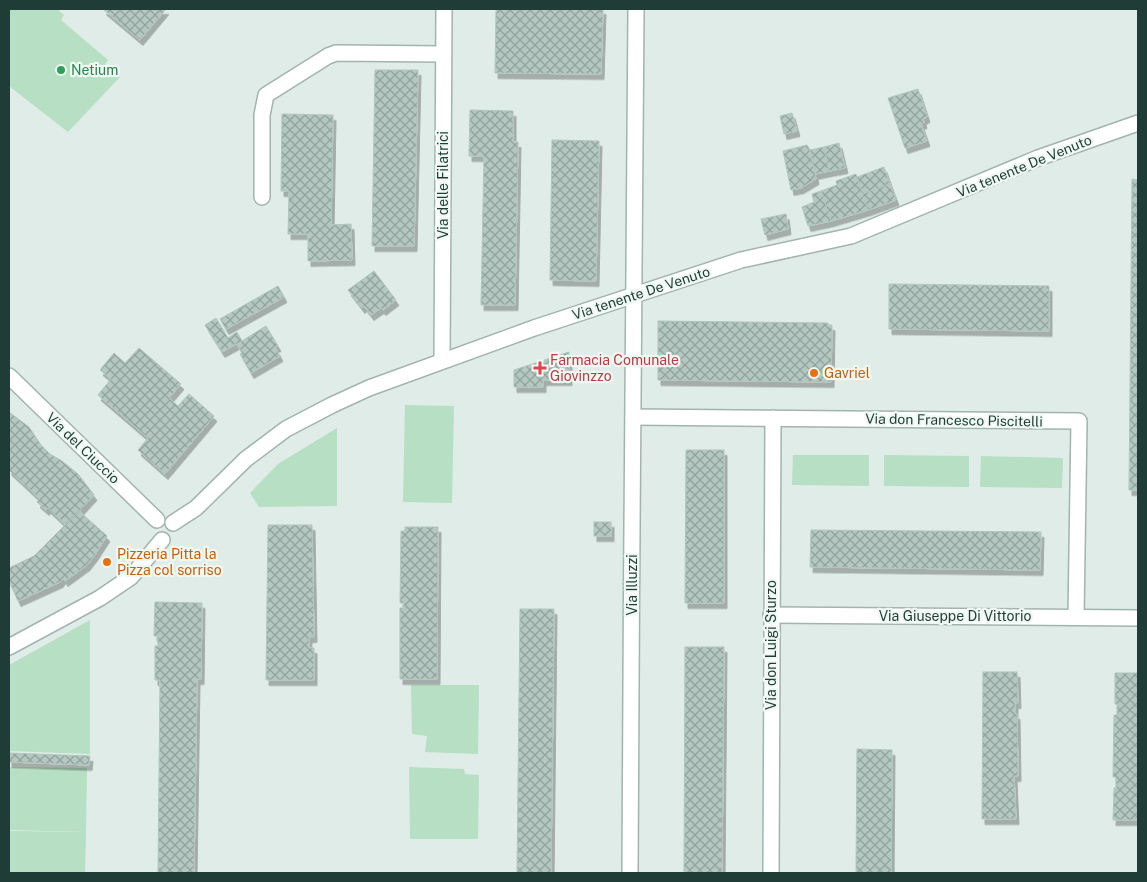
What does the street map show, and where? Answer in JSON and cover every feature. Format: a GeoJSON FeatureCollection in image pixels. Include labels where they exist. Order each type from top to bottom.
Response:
{"type":"FeatureCollection","features":[{"type":"Feature","properties":{"kind":"street","name":"Via delle Filatrici"},"geometry":{"type":"LineString","coordinates":[[442,361],[444,9]]}},
{"type":"Feature","properties":{"kind":"street","name":"Via Illuzzi"},"geometry":{"type":"LineString","coordinates":[[630,873],[632,297],[636,9]]}},
{"type":"Feature","properties":{"kind":"street"},"geometry":{"type":"LineString","coordinates":[[262,197],[262,115],[266,95],[328,56],[336,53],[443,54]]}},
{"type":"Feature","properties":{"kind":"street","name":"Via tenente De Venuto"},"geometry":{"type":"LineString","coordinates":[[173,523],[196,508],[246,459],[286,430],[368,388],[534,328],[741,260],[851,236],[1038,158],[1138,123]]}},
{"type":"Feature","properties":{"kind":"street","name":"Via del Ciuccio"},"geometry":{"type":"LineString","coordinates":[[9,376],[156,520]]}},
{"type":"Feature","properties":{"kind":"street","name":"Via don Francesco Piscitelli"},"geometry":{"type":"LineString","coordinates":[[633,417],[1079,421],[1076,618]]}},
{"type":"Feature","properties":{"kind":"street","name":"Via don Luigi Sturzo"},"geometry":{"type":"LineString","coordinates":[[771,873],[773,418]]}},
{"type":"Feature","properties":{"kind":"street"},"geometry":{"type":"LineString","coordinates":[[9,647],[100,598],[131,577],[162,540],[168,539],[173,535],[175,528],[173,523],[166,517],[156,520],[153,530],[156,536],[162,540]]}},
{"type":"Feature","properties":{"kind":"street","name":"Via Giuseppe Di Vittorio"},"geometry":{"type":"LineString","coordinates":[[771,615],[1138,618]]}},
{"type":"Feature","properties":{"kind":"green space","name":"Netium"},"geometry":{"type":"Polygon","coordinates":[[[9,9],[57,9],[64,15],[61,20],[108,60],[105,64],[120,77],[68,132],[9,86],[9,9]]]}},
{"type":"Feature","properties":{"kind":"green space"},"geometry":{"type":"Polygon","coordinates":[[[405,405],[454,406],[452,503],[403,502],[405,405]]]}},
{"type":"Feature","properties":{"kind":"green space"},"geometry":{"type":"Polygon","coordinates":[[[337,428],[337,506],[259,507],[250,493],[278,464],[337,428]]]}},
{"type":"Feature","properties":{"kind":"green space"},"geometry":{"type":"Polygon","coordinates":[[[793,455],[869,455],[869,486],[792,485],[793,455]]]}},
{"type":"Feature","properties":{"kind":"green space"},"geometry":{"type":"Polygon","coordinates":[[[884,455],[969,456],[969,487],[884,486],[884,455]]]}},
{"type":"Feature","properties":{"kind":"green space"},"geometry":{"type":"Polygon","coordinates":[[[981,456],[1063,458],[1062,488],[980,487],[981,456]]]}},
{"type":"Feature","properties":{"kind":"green space"},"geometry":{"type":"Polygon","coordinates":[[[90,620],[90,754],[9,751],[9,665],[90,620]]]}},
{"type":"Feature","properties":{"kind":"green space"},"geometry":{"type":"Polygon","coordinates":[[[411,685],[479,685],[478,754],[425,752],[427,736],[412,734],[411,685]]]}},
{"type":"Feature","properties":{"kind":"green space"},"geometry":{"type":"Polygon","coordinates":[[[9,767],[87,768],[86,832],[9,830],[9,767]]]}},
{"type":"Feature","properties":{"kind":"green space"},"geometry":{"type":"Polygon","coordinates":[[[409,767],[464,769],[465,774],[479,775],[478,839],[410,839],[409,767]]]}},
{"type":"Feature","properties":{"kind":"green space"},"geometry":{"type":"Polygon","coordinates":[[[9,831],[86,832],[85,873],[9,873],[9,831]]]}},
{"type":"Feature","properties":{"kind":"building"},"geometry":{"type":"Polygon","coordinates":[[[103,9],[166,9],[140,40],[103,9]]]}},
{"type":"Feature","properties":{"kind":"building"},"geometry":{"type":"Polygon","coordinates":[[[496,9],[603,9],[601,74],[495,73],[496,9]]]}},
{"type":"Feature","properties":{"kind":"building"},"geometry":{"type":"Polygon","coordinates":[[[375,70],[418,70],[414,246],[372,246],[375,70]]]}},
{"type":"Feature","properties":{"kind":"building"},"geometry":{"type":"Polygon","coordinates":[[[918,89],[927,117],[923,119],[924,123],[921,124],[927,141],[905,148],[888,98],[918,89]]]}},
{"type":"Feature","properties":{"kind":"building"},"geometry":{"type":"Polygon","coordinates":[[[470,110],[513,111],[513,142],[518,142],[515,305],[481,305],[484,156],[469,156],[470,110]]]}},
{"type":"Feature","properties":{"kind":"building"},"geometry":{"type":"Polygon","coordinates":[[[792,113],[797,131],[784,134],[780,116],[792,113]]]}},
{"type":"Feature","properties":{"kind":"building"},"geometry":{"type":"Polygon","coordinates":[[[282,114],[333,115],[331,225],[351,224],[352,260],[308,261],[308,234],[288,234],[289,191],[281,191],[282,114]]]}},
{"type":"Feature","properties":{"kind":"building"},"geometry":{"type":"Polygon","coordinates":[[[552,140],[599,141],[596,281],[550,280],[552,140]]]}},
{"type":"Feature","properties":{"kind":"building"},"geometry":{"type":"Polygon","coordinates":[[[839,143],[845,168],[829,171],[824,147],[839,143]]]}},
{"type":"Feature","properties":{"kind":"building"},"geometry":{"type":"Polygon","coordinates":[[[807,145],[810,150],[816,179],[801,188],[791,190],[783,151],[807,145]]]}},
{"type":"Feature","properties":{"kind":"building"},"geometry":{"type":"Polygon","coordinates":[[[824,147],[829,171],[815,174],[810,150],[824,147]]]}},
{"type":"Feature","properties":{"kind":"building"},"geometry":{"type":"Polygon","coordinates":[[[884,167],[890,184],[862,194],[857,177],[884,167]]]}},
{"type":"Feature","properties":{"kind":"building"},"geometry":{"type":"Polygon","coordinates":[[[856,174],[868,210],[831,221],[821,191],[837,185],[836,181],[856,174]]]}},
{"type":"Feature","properties":{"kind":"building"},"geometry":{"type":"Polygon","coordinates":[[[1132,179],[1138,180],[1138,490],[1129,490],[1132,179]]]}},
{"type":"Feature","properties":{"kind":"building"},"geometry":{"type":"Polygon","coordinates":[[[890,184],[896,200],[868,210],[862,194],[890,184]]]}},
{"type":"Feature","properties":{"kind":"building"},"geometry":{"type":"Polygon","coordinates":[[[821,191],[831,221],[808,226],[802,207],[814,202],[812,194],[821,191]]]}},
{"type":"Feature","properties":{"kind":"building"},"geometry":{"type":"Polygon","coordinates":[[[786,214],[788,229],[765,235],[761,219],[786,214]]]}},
{"type":"Feature","properties":{"kind":"building"},"geometry":{"type":"Polygon","coordinates":[[[374,271],[396,300],[383,310],[381,308],[371,315],[364,306],[362,308],[348,290],[374,271]]]}},
{"type":"Feature","properties":{"kind":"building"},"geometry":{"type":"Polygon","coordinates":[[[889,284],[1049,286],[1049,331],[889,329],[889,284]]]}},
{"type":"Feature","properties":{"kind":"building"},"geometry":{"type":"Polygon","coordinates":[[[278,286],[284,297],[226,329],[220,319],[278,286]]]}},
{"type":"Feature","properties":{"kind":"building"},"geometry":{"type":"Polygon","coordinates":[[[216,318],[228,338],[237,332],[242,341],[222,352],[205,325],[216,318]]]}},
{"type":"Feature","properties":{"kind":"building"},"geometry":{"type":"Polygon","coordinates":[[[658,321],[828,323],[828,325],[832,325],[831,382],[658,380],[658,321]]]}},
{"type":"Feature","properties":{"kind":"building"},"geometry":{"type":"Polygon","coordinates":[[[266,326],[278,346],[275,347],[280,356],[251,373],[240,354],[242,353],[237,344],[266,326]]]}},
{"type":"Feature","properties":{"kind":"building"},"geometry":{"type":"Polygon","coordinates":[[[139,348],[181,384],[169,398],[178,406],[189,394],[214,416],[165,474],[138,450],[148,438],[98,395],[111,379],[100,370],[114,353],[125,363],[139,348]]]}},
{"type":"Feature","properties":{"kind":"building"},"geometry":{"type":"Polygon","coordinates":[[[569,352],[569,380],[543,380],[543,387],[514,387],[514,370],[569,352]]]}},
{"type":"Feature","properties":{"kind":"building"},"geometry":{"type":"Polygon","coordinates":[[[9,412],[29,427],[41,445],[50,454],[78,474],[94,495],[66,525],[48,508],[46,510],[37,502],[40,499],[9,470],[9,412]]]}},
{"type":"Feature","properties":{"kind":"building"},"geometry":{"type":"Polygon","coordinates":[[[686,450],[724,450],[724,603],[685,603],[686,450]]]}},
{"type":"Feature","properties":{"kind":"building"},"geometry":{"type":"Polygon","coordinates":[[[79,511],[107,536],[94,556],[87,565],[65,581],[63,578],[60,582],[18,601],[9,581],[9,568],[34,556],[79,511]]]}},
{"type":"Feature","properties":{"kind":"building"},"geometry":{"type":"Polygon","coordinates":[[[594,522],[611,522],[611,536],[594,536],[594,522]]]}},
{"type":"Feature","properties":{"kind":"building"},"geometry":{"type":"Polygon","coordinates":[[[268,525],[312,525],[314,637],[309,637],[309,648],[314,648],[314,680],[266,680],[268,525]]]}},
{"type":"Feature","properties":{"kind":"building"},"geometry":{"type":"Polygon","coordinates":[[[405,527],[438,527],[437,679],[400,679],[400,608],[404,608],[404,603],[400,603],[401,531],[405,531],[405,527]]]}},
{"type":"Feature","properties":{"kind":"building"},"geometry":{"type":"Polygon","coordinates":[[[811,530],[1041,532],[1040,570],[810,567],[811,530]]]}},
{"type":"Feature","properties":{"kind":"building"},"geometry":{"type":"Polygon","coordinates":[[[155,602],[202,603],[201,679],[197,679],[194,873],[158,873],[160,680],[155,680],[155,646],[158,646],[158,636],[154,636],[155,602]]]}},
{"type":"Feature","properties":{"kind":"building"},"geometry":{"type":"Polygon","coordinates":[[[520,609],[554,609],[551,873],[517,873],[520,609]]]}},
{"type":"Feature","properties":{"kind":"building"},"geometry":{"type":"Polygon","coordinates":[[[685,647],[724,647],[722,873],[684,873],[685,647]]]}},
{"type":"Feature","properties":{"kind":"building"},"geometry":{"type":"Polygon","coordinates":[[[983,672],[1017,672],[1018,703],[1015,703],[1015,714],[1017,714],[1018,776],[1014,776],[1016,819],[982,819],[983,672]]]}},
{"type":"Feature","properties":{"kind":"building"},"geometry":{"type":"Polygon","coordinates":[[[1115,673],[1138,673],[1138,820],[1113,820],[1114,788],[1116,788],[1116,777],[1113,777],[1114,715],[1117,715],[1115,673]]]}},
{"type":"Feature","properties":{"kind":"building"},"geometry":{"type":"Polygon","coordinates":[[[857,749],[892,750],[891,873],[856,873],[857,749]]]}},
{"type":"Feature","properties":{"kind":"building"},"geometry":{"type":"Polygon","coordinates":[[[9,753],[90,756],[89,765],[9,762],[9,753]]]}},
{"type":"Feature","properties":{"kind":"place","name":"Netium"},"geometry":{"type":"Point","coordinates":[61,70]}},
{"type":"Feature","properties":{"kind":"place","name":"Farmacia Comunale Giovinzzo"},"geometry":{"type":"Point","coordinates":[540,368]}},
{"type":"Feature","properties":{"kind":"place","name":"Gavriel"},"geometry":{"type":"Point","coordinates":[814,373]}},
{"type":"Feature","properties":{"kind":"place","name":"Pizzeria Pitta la Pizza col sorriso"},"geometry":{"type":"Point","coordinates":[107,562]}}]}
